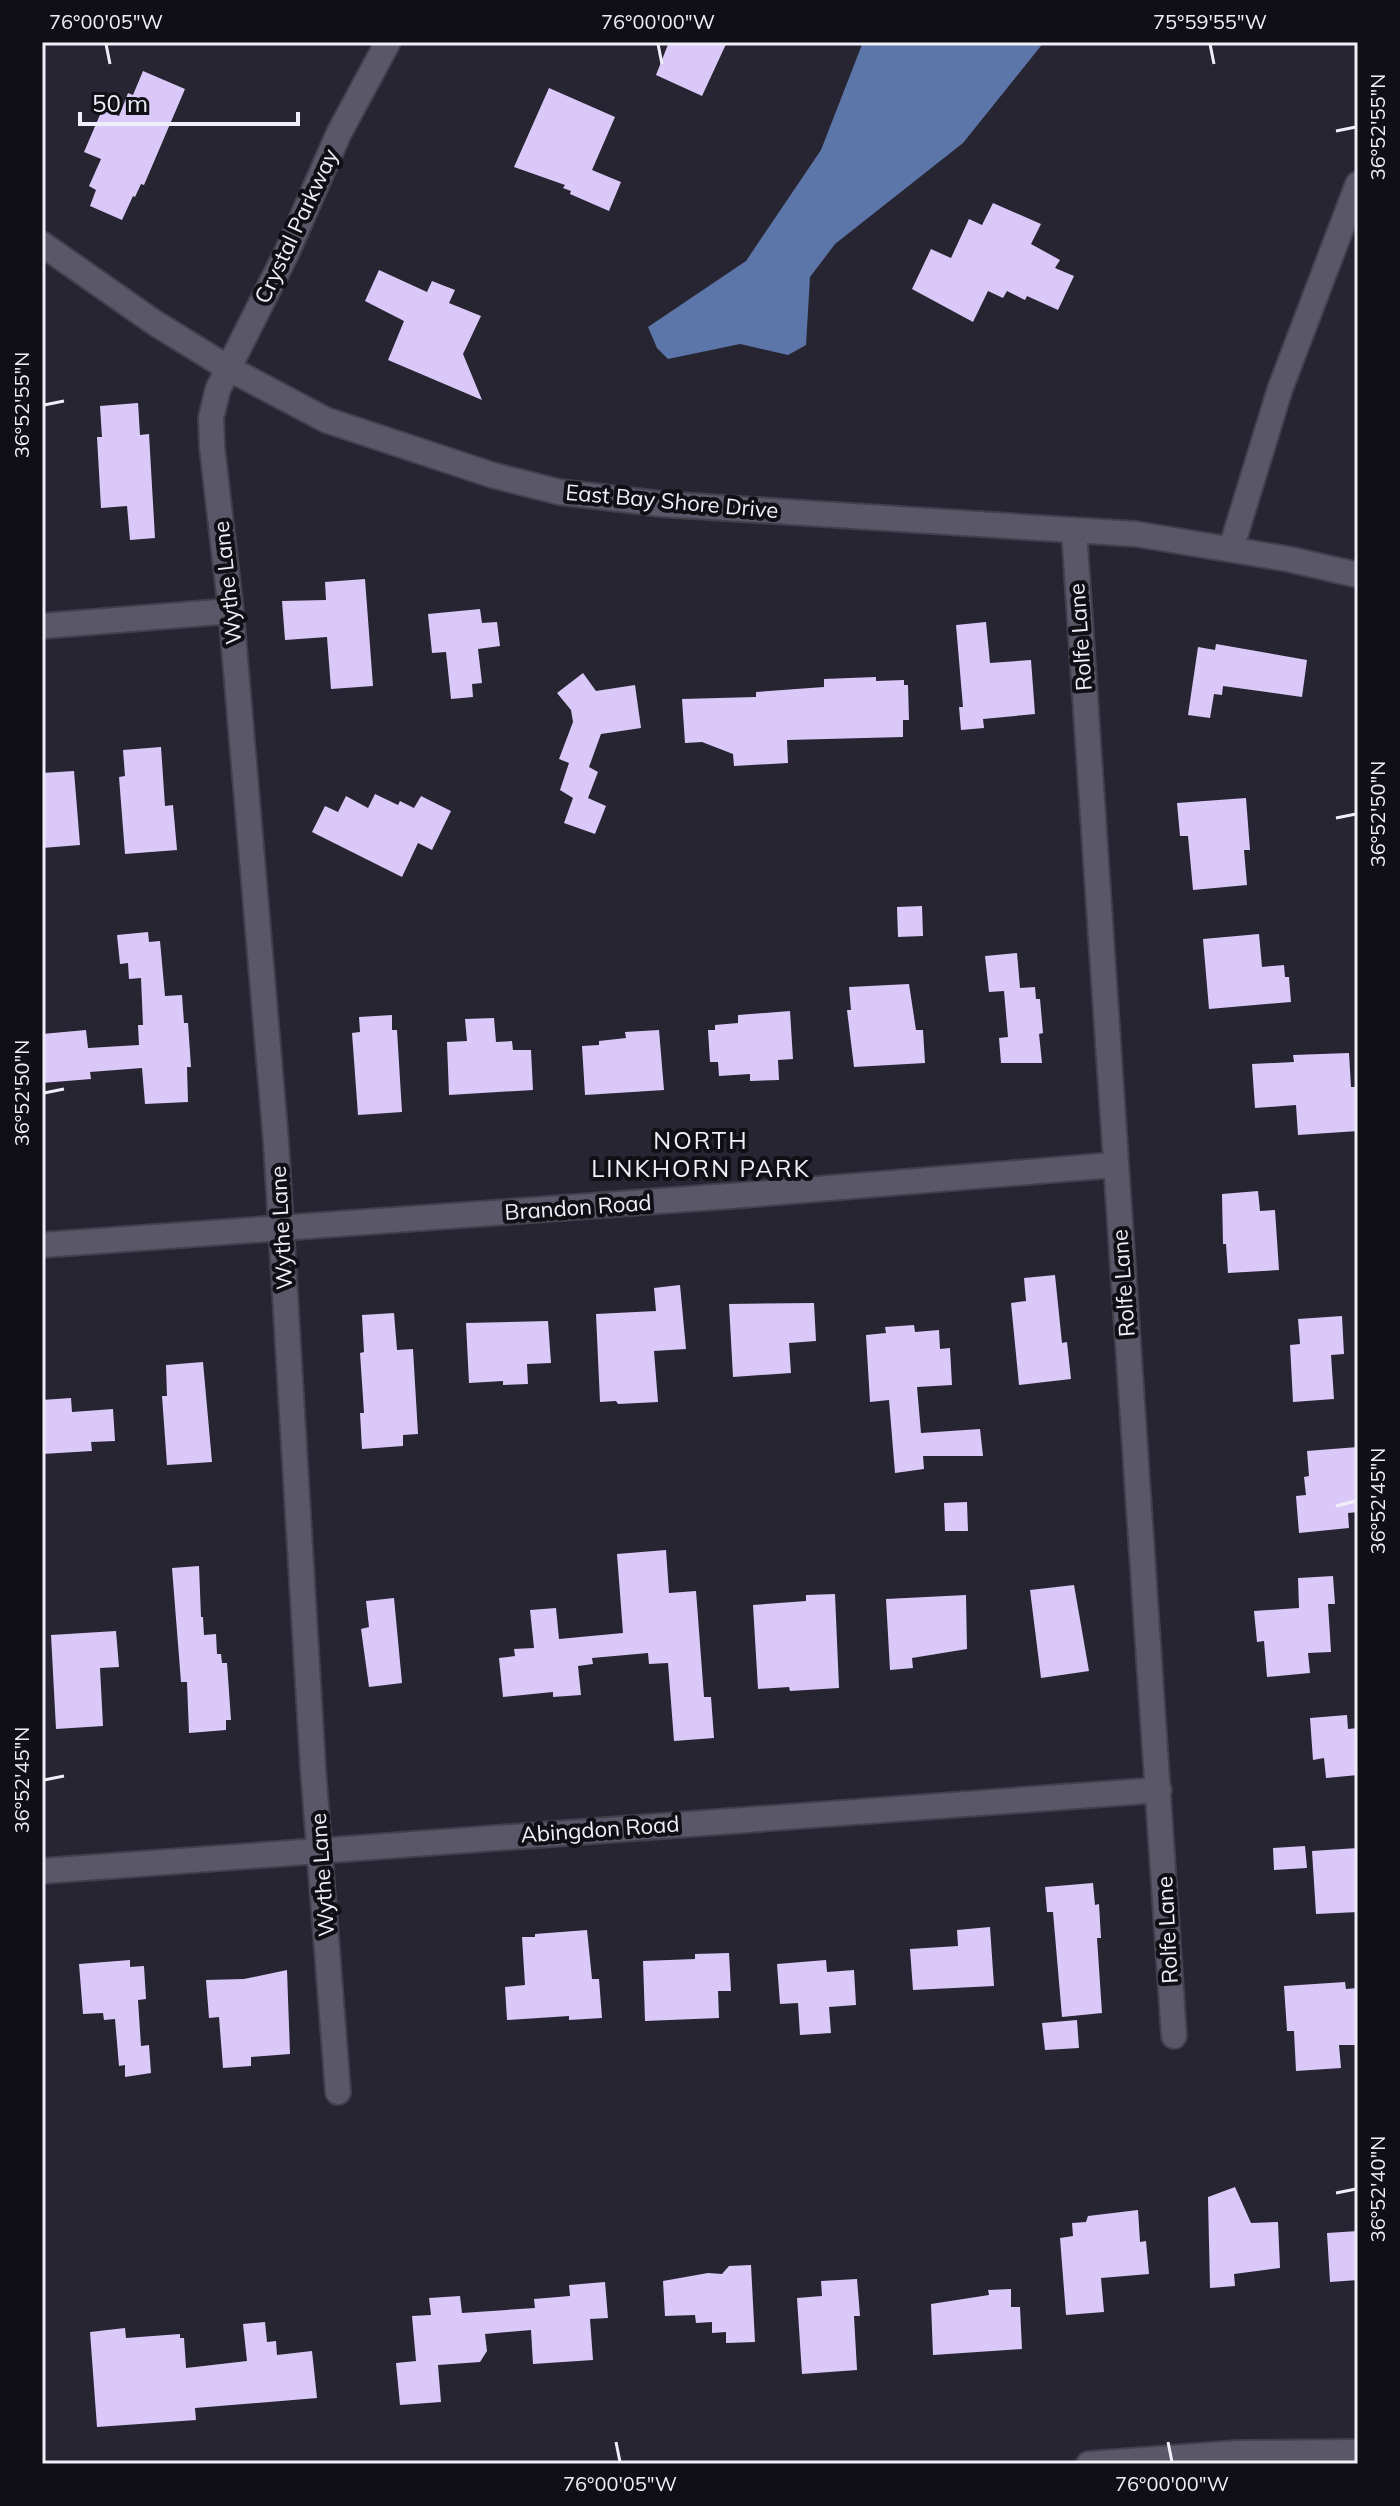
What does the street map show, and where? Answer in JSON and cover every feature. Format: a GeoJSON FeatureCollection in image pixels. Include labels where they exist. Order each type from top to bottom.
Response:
{"type":"FeatureCollection","features":[{"type":"Feature","properties":{"kind":"street","name":"Crystal Parkway"},"geometry":{"type":"LineString","coordinates":[[228,368],[287,252],[339,133],[388,42]]}},
{"type":"Feature","properties":{"kind":"street"},"geometry":{"type":"LineString","coordinates":[[1231,549],[1280,389],[1358,184]]}},
{"type":"Feature","properties":{"kind":"street","name":"East Bay Shore Drive"},"geometry":{"type":"LineString","coordinates":[[42,244],[155,323],[228,368],[326,420],[492,475],[559,492],[662,504],[1136,534],[1288,559],[1358,575]]}},
{"type":"Feature","properties":{"kind":"street","name":"Wythe Lane"},"geometry":{"type":"LineString","coordinates":[[228,368],[218,389],[211,418],[212,447],[231,611],[282,1229],[313,1768],[338,2092]]}},
{"type":"Feature","properties":{"kind":"street","name":"Rolfe Lane"},"geometry":{"type":"LineString","coordinates":[[1074,530],[1174,2036]]}},
{"type":"Feature","properties":{"kind":"street"},"geometry":{"type":"LineString","coordinates":[[42,626],[231,611]]}},
{"type":"Feature","properties":{"kind":"street","name":"Brandon Road"},"geometry":{"type":"LineString","coordinates":[[42,1245],[1114,1165]]}},
{"type":"Feature","properties":{"kind":"street","name":"Abingdon Road"},"geometry":{"type":"LineString","coordinates":[[42,1871],[1159,1790]]}},
{"type":"Feature","properties":{"kind":"street"},"geometry":{"type":"LineString","coordinates":[[1089,2464],[1199,2456],[1358,2452]]}},
{"type":"Feature","properties":{"kind":"water"},"geometry":{"type":"Polygon","coordinates":[[[863,42],[1044,42],[963,143],[835,244],[810,277],[806,345],[788,355],[740,344],[668,359],[657,348],[648,327],[746,261],[821,150],[863,42]]]}},
{"type":"Feature","properties":{"kind":"building"},"geometry":{"type":"Polygon","coordinates":[[[669,42],[727,42],[702,96],[656,75],[669,42]]]}},
{"type":"Feature","properties":{"kind":"building"},"geometry":{"type":"Polygon","coordinates":[[[143,71],[185,89],[144,185],[141,184],[133,196],[122,220],[90,206],[96,190],[89,186],[101,159],[84,152],[102,110],[119,116],[128,93],[133,95],[143,71]]]}},
{"type":"Feature","properties":{"kind":"building"},"geometry":{"type":"Polygon","coordinates":[[[549,88],[615,117],[592,170],[621,182],[609,211],[570,194],[571,191],[563,188],[565,185],[514,167],[549,88]]]}},
{"type":"Feature","properties":{"kind":"building"},"geometry":{"type":"Polygon","coordinates":[[[993,203],[1041,224],[1031,244],[1060,260],[1055,268],[1074,276],[1058,310],[1027,296],[1025,300],[1007,291],[1003,298],[988,291],[973,322],[912,289],[931,249],[951,258],[969,219],[982,225],[993,203]]]}},
{"type":"Feature","properties":{"kind":"building"},"geometry":{"type":"Polygon","coordinates":[[[379,270],[427,292],[432,281],[455,290],[449,303],[481,316],[463,354],[482,400],[388,360],[404,321],[365,301],[379,270]]]}},
{"type":"Feature","properties":{"kind":"building"},"geometry":{"type":"Polygon","coordinates":[[[138,403],[140,435],[149,434],[155,538],[130,540],[127,506],[101,508],[97,437],[102,437],[100,406],[138,403]]]}},
{"type":"Feature","properties":{"kind":"building"},"geometry":{"type":"Polygon","coordinates":[[[365,579],[373,686],[331,689],[327,637],[285,640],[282,601],[326,600],[325,582],[365,579]]]}},
{"type":"Feature","properties":{"kind":"building"},"geometry":{"type":"Polygon","coordinates":[[[480,609],[482,623],[497,622],[500,646],[478,649],[482,683],[472,684],[473,697],[451,699],[446,652],[432,653],[428,614],[480,609]]]}},
{"type":"Feature","properties":{"kind":"building"},"geometry":{"type":"Polygon","coordinates":[[[986,622],[990,663],[1031,660],[1035,714],[983,719],[984,728],[961,730],[959,707],[963,707],[956,625],[986,622]]]}},
{"type":"Feature","properties":{"kind":"building"},"geometry":{"type":"Polygon","coordinates":[[[1216,644],[1307,660],[1302,697],[1223,686],[1222,695],[1214,694],[1210,718],[1188,715],[1198,647],[1215,650],[1216,644]]]}},
{"type":"Feature","properties":{"kind":"building"},"geometry":{"type":"Polygon","coordinates":[[[583,673],[596,691],[635,685],[641,728],[601,734],[589,767],[598,772],[588,798],[606,806],[595,834],[564,823],[573,798],[560,790],[569,763],[559,759],[573,722],[571,710],[557,693],[583,673]]]}},
{"type":"Feature","properties":{"kind":"building"},"geometry":{"type":"Polygon","coordinates":[[[876,677],[876,681],[904,680],[904,685],[908,685],[909,720],[903,720],[903,737],[787,740],[788,763],[734,766],[733,754],[702,742],[685,743],[682,699],[756,697],[756,692],[824,687],[824,679],[876,677]]]}},
{"type":"Feature","properties":{"kind":"building"},"geometry":{"type":"Polygon","coordinates":[[[161,747],[165,806],[173,805],[177,850],[125,854],[119,777],[125,776],[123,750],[161,747]]]}},
{"type":"Feature","properties":{"kind":"building"},"geometry":{"type":"Polygon","coordinates":[[[74,771],[80,845],[42,848],[42,773],[74,771]]]}},
{"type":"Feature","properties":{"kind":"building"},"geometry":{"type":"Polygon","coordinates":[[[375,794],[398,805],[400,801],[414,808],[421,796],[451,811],[432,850],[418,843],[402,877],[312,832],[325,806],[338,812],[346,796],[368,808],[375,794]]]}},
{"type":"Feature","properties":{"kind":"building"},"geometry":{"type":"Polygon","coordinates":[[[1246,798],[1250,850],[1244,850],[1247,885],[1193,890],[1188,836],[1180,836],[1177,803],[1246,798]]]}},
{"type":"Feature","properties":{"kind":"building"},"geometry":{"type":"Polygon","coordinates":[[[922,906],[923,936],[898,937],[897,907],[922,906]]]}},
{"type":"Feature","properties":{"kind":"building"},"geometry":{"type":"Polygon","coordinates":[[[148,932],[149,942],[160,941],[165,996],[182,995],[184,1023],[188,1023],[191,1067],[187,1067],[188,1102],[145,1104],[142,1068],[90,1072],[91,1079],[42,1083],[42,1034],[86,1030],[88,1048],[139,1045],[138,1025],[143,1025],[141,978],[129,979],[128,963],[120,964],[117,935],[148,932]]]}},
{"type":"Feature","properties":{"kind":"building"},"geometry":{"type":"Polygon","coordinates":[[[1259,934],[1262,967],[1284,965],[1285,977],[1289,977],[1291,1002],[1209,1009],[1203,939],[1259,934]]]}},
{"type":"Feature","properties":{"kind":"building"},"geometry":{"type":"Polygon","coordinates":[[[1017,953],[1020,988],[1035,987],[1036,999],[1040,999],[1042,1063],[1001,1063],[999,1038],[1008,1037],[1004,991],[989,992],[985,956],[1017,953]]]}},
{"type":"Feature","properties":{"kind":"building"},"geometry":{"type":"Polygon","coordinates":[[[909,984],[916,1030],[923,1030],[925,1063],[854,1067],[847,1010],[851,1010],[849,987],[909,984]]]}},
{"type":"Feature","properties":{"kind":"building"},"geometry":{"type":"Polygon","coordinates":[[[790,1011],[793,1059],[778,1060],[779,1080],[750,1081],[750,1074],[719,1076],[718,1062],[710,1062],[708,1030],[715,1030],[715,1025],[738,1023],[738,1015],[790,1011]]]}},
{"type":"Feature","properties":{"kind":"building"},"geometry":{"type":"Polygon","coordinates":[[[392,1015],[392,1030],[397,1030],[402,1112],[358,1115],[352,1033],[360,1032],[359,1017],[392,1015]]]}},
{"type":"Feature","properties":{"kind":"building"},"geometry":{"type":"Polygon","coordinates":[[[494,1018],[496,1042],[512,1041],[513,1050],[531,1050],[533,1090],[449,1095],[447,1042],[467,1041],[465,1019],[494,1018]]]}},
{"type":"Feature","properties":{"kind":"building"},"geometry":{"type":"Polygon","coordinates":[[[659,1030],[664,1090],[585,1095],[582,1046],[626,1038],[625,1032],[659,1030]]]}},
{"type":"Feature","properties":{"kind":"building"},"geometry":{"type":"Polygon","coordinates":[[[1349,1053],[1351,1087],[1358,1087],[1358,1131],[1298,1135],[1296,1105],[1255,1108],[1252,1064],[1294,1062],[1293,1055],[1349,1053]]]}},
{"type":"Feature","properties":{"kind":"building"},"geometry":{"type":"Polygon","coordinates":[[[1258,1191],[1260,1211],[1275,1210],[1279,1270],[1228,1273],[1226,1244],[1223,1244],[1222,1194],[1258,1191]]]}},
{"type":"Feature","properties":{"kind":"building"},"geometry":{"type":"Polygon","coordinates":[[[1055,1275],[1062,1343],[1067,1342],[1071,1379],[1019,1385],[1011,1303],[1026,1301],[1024,1278],[1055,1275]]]}},
{"type":"Feature","properties":{"kind":"building"},"geometry":{"type":"Polygon","coordinates":[[[680,1285],[686,1349],[654,1351],[658,1402],[600,1402],[596,1314],[656,1311],[654,1288],[680,1285]]]}},
{"type":"Feature","properties":{"kind":"building"},"geometry":{"type":"Polygon","coordinates":[[[814,1303],[816,1341],[789,1343],[791,1373],[733,1377],[729,1304],[814,1303]]]}},
{"type":"Feature","properties":{"kind":"building"},"geometry":{"type":"Polygon","coordinates":[[[394,1313],[397,1350],[413,1349],[418,1434],[403,1435],[403,1446],[362,1449],[362,1315],[394,1313]]]}},
{"type":"Feature","properties":{"kind":"building"},"geometry":{"type":"Polygon","coordinates":[[[1342,1316],[1344,1354],[1331,1355],[1334,1399],[1293,1402],[1290,1345],[1300,1344],[1298,1319],[1342,1316]]]}},
{"type":"Feature","properties":{"kind":"building"},"geometry":{"type":"Polygon","coordinates":[[[548,1321],[551,1363],[527,1364],[528,1384],[503,1385],[503,1381],[469,1383],[466,1323],[548,1321]]]}},
{"type":"Feature","properties":{"kind":"building"},"geometry":{"type":"Polygon","coordinates":[[[914,1325],[915,1332],[939,1330],[940,1349],[950,1348],[952,1385],[917,1387],[921,1433],[980,1429],[983,1456],[923,1456],[924,1469],[895,1473],[889,1400],[870,1402],[866,1335],[886,1333],[885,1327],[914,1325]]]}},
{"type":"Feature","properties":{"kind":"building"},"geometry":{"type":"Polygon","coordinates":[[[203,1362],[212,1462],[167,1465],[162,1396],[167,1396],[166,1365],[203,1362]]]}},
{"type":"Feature","properties":{"kind":"building"},"geometry":{"type":"Polygon","coordinates":[[[71,1398],[72,1412],[113,1409],[115,1441],[91,1442],[92,1451],[42,1454],[42,1400],[71,1398]]]}},
{"type":"Feature","properties":{"kind":"building"},"geometry":{"type":"Polygon","coordinates":[[[1358,1447],[1358,1512],[1348,1513],[1349,1528],[1299,1533],[1296,1496],[1306,1495],[1304,1477],[1309,1476],[1307,1451],[1358,1447]]]}},
{"type":"Feature","properties":{"kind":"building"},"geometry":{"type":"Polygon","coordinates":[[[967,1502],[968,1531],[945,1531],[944,1503],[967,1502]]]}},
{"type":"Feature","properties":{"kind":"building"},"geometry":{"type":"Polygon","coordinates":[[[666,1550],[669,1593],[696,1591],[704,1697],[711,1697],[714,1738],[674,1741],[668,1663],[649,1664],[648,1653],[592,1658],[593,1664],[578,1666],[581,1695],[553,1697],[553,1692],[503,1697],[499,1658],[515,1656],[514,1649],[534,1648],[530,1610],[556,1608],[559,1639],[623,1633],[617,1554],[666,1550]]]}},
{"type":"Feature","properties":{"kind":"building"},"geometry":{"type":"Polygon","coordinates":[[[199,1566],[204,1635],[216,1634],[217,1654],[221,1654],[222,1663],[227,1663],[231,1720],[226,1720],[226,1730],[189,1733],[187,1682],[181,1682],[172,1568],[199,1566]]]}},
{"type":"Feature","properties":{"kind":"building"},"geometry":{"type":"Polygon","coordinates":[[[1333,1576],[1335,1604],[1328,1604],[1331,1652],[1308,1653],[1310,1673],[1267,1677],[1264,1641],[1257,1642],[1254,1611],[1299,1608],[1298,1578],[1333,1576]]]}},
{"type":"Feature","properties":{"kind":"building"},"geometry":{"type":"Polygon","coordinates":[[[1074,1585],[1089,1671],[1041,1678],[1030,1590],[1074,1585]]]}},
{"type":"Feature","properties":{"kind":"building"},"geometry":{"type":"Polygon","coordinates":[[[835,1594],[839,1688],[758,1689],[753,1605],[806,1601],[806,1595],[835,1594]]]}},
{"type":"Feature","properties":{"kind":"building"},"geometry":{"type":"Polygon","coordinates":[[[966,1595],[967,1649],[912,1658],[913,1668],[890,1670],[886,1599],[966,1595]]]}},
{"type":"Feature","properties":{"kind":"building"},"geometry":{"type":"Polygon","coordinates":[[[394,1598],[402,1683],[369,1687],[361,1629],[369,1627],[366,1601],[394,1598]]]}},
{"type":"Feature","properties":{"kind":"building"},"geometry":{"type":"Polygon","coordinates":[[[116,1631],[119,1667],[100,1668],[103,1726],[56,1729],[51,1635],[116,1631]]]}},
{"type":"Feature","properties":{"kind":"building"},"geometry":{"type":"Polygon","coordinates":[[[1347,1715],[1348,1729],[1358,1728],[1358,1775],[1326,1778],[1324,1758],[1313,1760],[1310,1718],[1347,1715]]]}},
{"type":"Feature","properties":{"kind":"building"},"geometry":{"type":"Polygon","coordinates":[[[1305,1846],[1307,1868],[1274,1870],[1273,1848],[1305,1846]]]}},
{"type":"Feature","properties":{"kind":"building"},"geometry":{"type":"Polygon","coordinates":[[[1358,1848],[1358,1912],[1316,1914],[1312,1851],[1358,1848]]]}},
{"type":"Feature","properties":{"kind":"building"},"geometry":{"type":"Polygon","coordinates":[[[1093,1883],[1095,1905],[1099,1904],[1101,1938],[1097,1938],[1102,2013],[1062,2017],[1053,1912],[1047,1912],[1045,1887],[1093,1883]]]}},
{"type":"Feature","properties":{"kind":"building"},"geometry":{"type":"Polygon","coordinates":[[[990,1927],[994,1986],[913,1990],[910,1949],[958,1946],[957,1930],[990,1927]]]}},
{"type":"Feature","properties":{"kind":"building"},"geometry":{"type":"Polygon","coordinates":[[[587,1930],[592,1979],[599,1979],[602,2018],[569,2020],[569,2016],[507,2020],[505,1987],[525,1985],[522,1937],[587,1930]]]}},
{"type":"Feature","properties":{"kind":"building"},"geometry":{"type":"Polygon","coordinates":[[[729,1953],[731,1991],[718,1991],[719,2018],[645,2021],[643,1961],[695,1959],[695,1954],[729,1953]]]}},
{"type":"Feature","properties":{"kind":"building"},"geometry":{"type":"Polygon","coordinates":[[[130,1960],[130,1967],[144,1966],[146,1999],[138,2000],[141,2046],[149,2045],[151,2073],[125,2077],[125,2065],[119,2066],[115,2019],[104,2020],[103,2013],[83,2014],[79,1964],[130,1960]]]}},
{"type":"Feature","properties":{"kind":"building"},"geometry":{"type":"Polygon","coordinates":[[[826,1960],[827,1972],[854,1970],[856,2005],[829,2007],[831,2033],[800,2035],[798,2003],[780,2004],[777,1964],[826,1960]]]}},
{"type":"Feature","properties":{"kind":"building"},"geometry":{"type":"Polygon","coordinates":[[[287,1970],[290,2054],[251,2057],[251,2066],[223,2068],[219,2017],[209,2018],[206,1980],[244,1979],[287,1970]]]}},
{"type":"Feature","properties":{"kind":"building"},"geometry":{"type":"Polygon","coordinates":[[[1345,1982],[1346,1989],[1358,1988],[1356,2045],[1339,2045],[1341,2068],[1296,2071],[1294,2031],[1287,2031],[1284,1986],[1345,1982]]]}},
{"type":"Feature","properties":{"kind":"building"},"geometry":{"type":"Polygon","coordinates":[[[1077,2020],[1079,2048],[1045,2050],[1042,2023],[1077,2020]]]}},
{"type":"Feature","properties":{"kind":"building"},"geometry":{"type":"Polygon","coordinates":[[[1235,2187],[1251,2223],[1278,2222],[1280,2268],[1234,2274],[1235,2286],[1210,2288],[1208,2197],[1235,2187]]]}},
{"type":"Feature","properties":{"kind":"building"},"geometry":{"type":"Polygon","coordinates":[[[1138,2210],[1140,2242],[1146,2241],[1149,2274],[1101,2278],[1104,2312],[1066,2315],[1060,2238],[1073,2236],[1072,2223],[1086,2222],[1088,2216],[1138,2210]]]}},
{"type":"Feature","properties":{"kind":"building"},"geometry":{"type":"Polygon","coordinates":[[[1358,2231],[1358,2280],[1330,2282],[1327,2233],[1358,2231]]]}},
{"type":"Feature","properties":{"kind":"building"},"geometry":{"type":"Polygon","coordinates":[[[751,2265],[755,2342],[726,2343],[726,2332],[712,2333],[712,2322],[696,2323],[695,2315],[665,2316],[663,2281],[708,2273],[722,2274],[729,2266],[751,2265]]]}},
{"type":"Feature","properties":{"kind":"building"},"geometry":{"type":"Polygon","coordinates":[[[857,2279],[860,2316],[854,2316],[857,2370],[802,2374],[797,2298],[822,2296],[821,2281],[857,2279]]]}},
{"type":"Feature","properties":{"kind":"building"},"geometry":{"type":"Polygon","coordinates":[[[605,2282],[608,2318],[590,2319],[593,2360],[533,2364],[531,2330],[485,2334],[487,2351],[480,2362],[438,2365],[441,2402],[400,2405],[396,2363],[416,2361],[412,2316],[431,2315],[429,2298],[460,2296],[462,2313],[535,2308],[534,2299],[570,2296],[569,2285],[605,2282]]]}},
{"type":"Feature","properties":{"kind":"building"},"geometry":{"type":"Polygon","coordinates":[[[1011,2289],[1011,2307],[1020,2307],[1022,2349],[933,2355],[931,2304],[989,2295],[988,2290],[1011,2289]]]}},
{"type":"Feature","properties":{"kind":"building"},"geometry":{"type":"Polygon","coordinates":[[[265,2322],[267,2342],[276,2341],[277,2355],[312,2351],[317,2398],[195,2408],[196,2420],[97,2427],[90,2332],[125,2328],[126,2338],[180,2334],[180,2338],[184,2338],[186,2368],[247,2361],[243,2324],[265,2322]]]}},
{"type":"Feature","properties":{"kind":"district","name":"NORTH LINKHORN PARK"},"geometry":{"type":"Point","coordinates":[701,1155]}}]}
